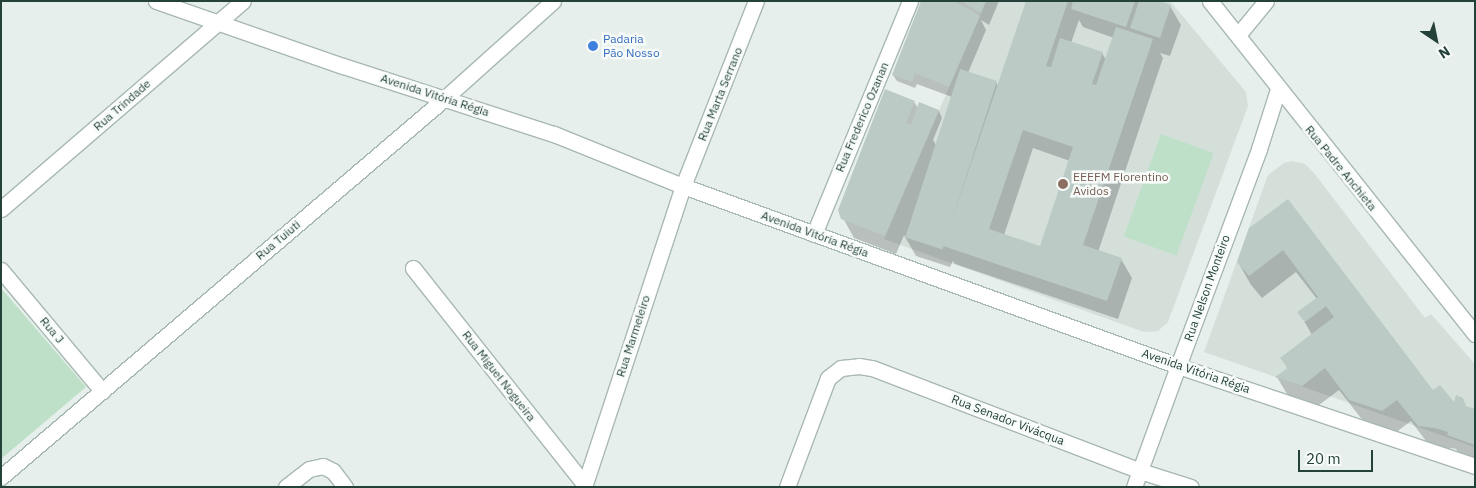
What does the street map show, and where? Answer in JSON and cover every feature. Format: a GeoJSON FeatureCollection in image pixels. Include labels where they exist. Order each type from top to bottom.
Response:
{"type":"FeatureCollection","features":[{"type":"Feature","properties":{"kind":"street","name":"Avenida Vitória Régia"},"geometry":{"type":"LineString","coordinates":[[156,1],[343,66],[554,134],[683,186],[1178,366],[1475,466]]}},
{"type":"Feature","properties":{"kind":"street","name":"Rua Trindade"},"geometry":{"type":"LineString","coordinates":[[1,209],[243,1]]}},
{"type":"Feature","properties":{"kind":"street","name":"Rua Tuiuti"},"geometry":{"type":"LineString","coordinates":[[1,477],[445,98],[553,1]]}},
{"type":"Feature","properties":{"kind":"street","name":"Rua Marta Serrano"},"geometry":{"type":"LineString","coordinates":[[683,186],[756,1]]}},
{"type":"Feature","properties":{"kind":"street","name":"Rua Frederico Ozanan"},"geometry":{"type":"LineString","coordinates":[[814,234],[910,1]]}},
{"type":"Feature","properties":{"kind":"street","name":"Rua Padre Anchieta"},"geometry":{"type":"LineString","coordinates":[[1210,1],[1238,35],[1278,90],[1475,334]]}},
{"type":"Feature","properties":{"kind":"street"},"geometry":{"type":"LineString","coordinates":[[1238,35],[1266,1]]}},
{"type":"Feature","properties":{"kind":"street","name":"Rua Nelson Monteiro"},"geometry":{"type":"LineString","coordinates":[[1134,487],[1259,149],[1278,90]]}},
{"type":"Feature","properties":{"kind":"street","name":"Rua Marmeleiro"},"geometry":{"type":"LineString","coordinates":[[584,486],[683,186]]}},
{"type":"Feature","properties":{"kind":"street","name":"Rua Miguel Nogueira"},"geometry":{"type":"LineString","coordinates":[[414,268],[584,486]]}},
{"type":"Feature","properties":{"kind":"street","name":"Rua J"},"geometry":{"type":"LineString","coordinates":[[1,270],[102,391]]}},
{"type":"Feature","properties":{"kind":"street","name":"Rua Senador Vivácqua"},"geometry":{"type":"LineString","coordinates":[[787,487],[828,378],[841,368],[859,366],[872,368],[1140,471],[1191,487]]}},
{"type":"Feature","properties":{"kind":"street"},"geometry":{"type":"LineString","coordinates":[[286,487],[309,469],[323,466],[333,471],[345,487]]}},
{"type":"Feature","properties":{"kind":"shaded area","name":"EEEFM Florentino Avidos"},"geometry":{"type":"Polygon","coordinates":[[[986,1],[1170,1],[1246,92],[1248,106],[1168,322],[1158,331],[1144,332],[884,239],[986,1]]]}},
{"type":"Feature","properties":{"kind":"shaded area"},"geometry":{"type":"Polygon","coordinates":[[[1292,161],[1305,164],[1314,173],[1425,318],[1431,314],[1475,364],[1475,447],[1204,352],[1268,175],[1284,163],[1292,161]]]}},
{"type":"Feature","properties":{"kind":"green space"},"geometry":{"type":"Polygon","coordinates":[[[1161,134],[1214,153],[1176,256],[1124,236],[1161,134]]]}},
{"type":"Feature","properties":{"kind":"green space"},"geometry":{"type":"Polygon","coordinates":[[[1,288],[86,387],[1,459],[1,288]]]}},
{"type":"Feature","properties":{"kind":"building"},"geometry":{"type":"Polygon","coordinates":[[[921,1],[954,1],[980,16],[949,87],[915,73],[912,82],[892,75],[921,1]]]}},
{"type":"Feature","properties":{"kind":"building"},"geometry":{"type":"Polygon","coordinates":[[[961,1],[986,1],[981,13],[961,1]]]}},
{"type":"Feature","properties":{"kind":"building"},"geometry":{"type":"Polygon","coordinates":[[[1026,1],[1068,1],[1046,66],[1051,67],[1060,38],[1103,52],[1092,84],[1096,85],[1116,27],[1153,39],[1083,245],[1122,258],[1107,301],[943,246],[1026,1]],[[1023,130],[989,229],[1040,246],[1073,147],[1023,130]]]}},
{"type":"Feature","properties":{"kind":"building"},"geometry":{"type":"Polygon","coordinates":[[[1073,1],[1135,1],[1126,27],[1071,9],[1073,1]]]}},
{"type":"Feature","properties":{"kind":"building"},"geometry":{"type":"Polygon","coordinates":[[[1139,1],[1160,1],[1171,5],[1160,38],[1130,28],[1139,1]]]}},
{"type":"Feature","properties":{"kind":"building"},"geometry":{"type":"Polygon","coordinates":[[[960,69],[997,81],[942,249],[905,237],[960,69]]]}},
{"type":"Feature","properties":{"kind":"building"},"geometry":{"type":"Polygon","coordinates":[[[885,89],[915,101],[906,123],[911,125],[919,102],[939,110],[885,236],[841,219],[838,210],[885,89]]]}},
{"type":"Feature","properties":{"kind":"building"},"geometry":{"type":"Polygon","coordinates":[[[1288,199],[1433,390],[1440,385],[1454,402],[1456,395],[1463,398],[1466,406],[1475,409],[1475,445],[1447,435],[1448,432],[1418,426],[1397,400],[1382,411],[1349,400],[1325,368],[1302,386],[1275,377],[1288,368],[1280,358],[1334,317],[1326,306],[1305,322],[1297,312],[1318,297],[1283,250],[1249,276],[1237,262],[1249,228],[1288,199]]]}},
{"type":"Feature","properties":{"kind":"place","name":"Padaria Pão Nosso"},"geometry":{"type":"Point","coordinates":[593,46]}},
{"type":"Feature","properties":{"kind":"place","name":"EEEFM Florentino Avidos"},"geometry":{"type":"Point","coordinates":[1063,184]}}]}
